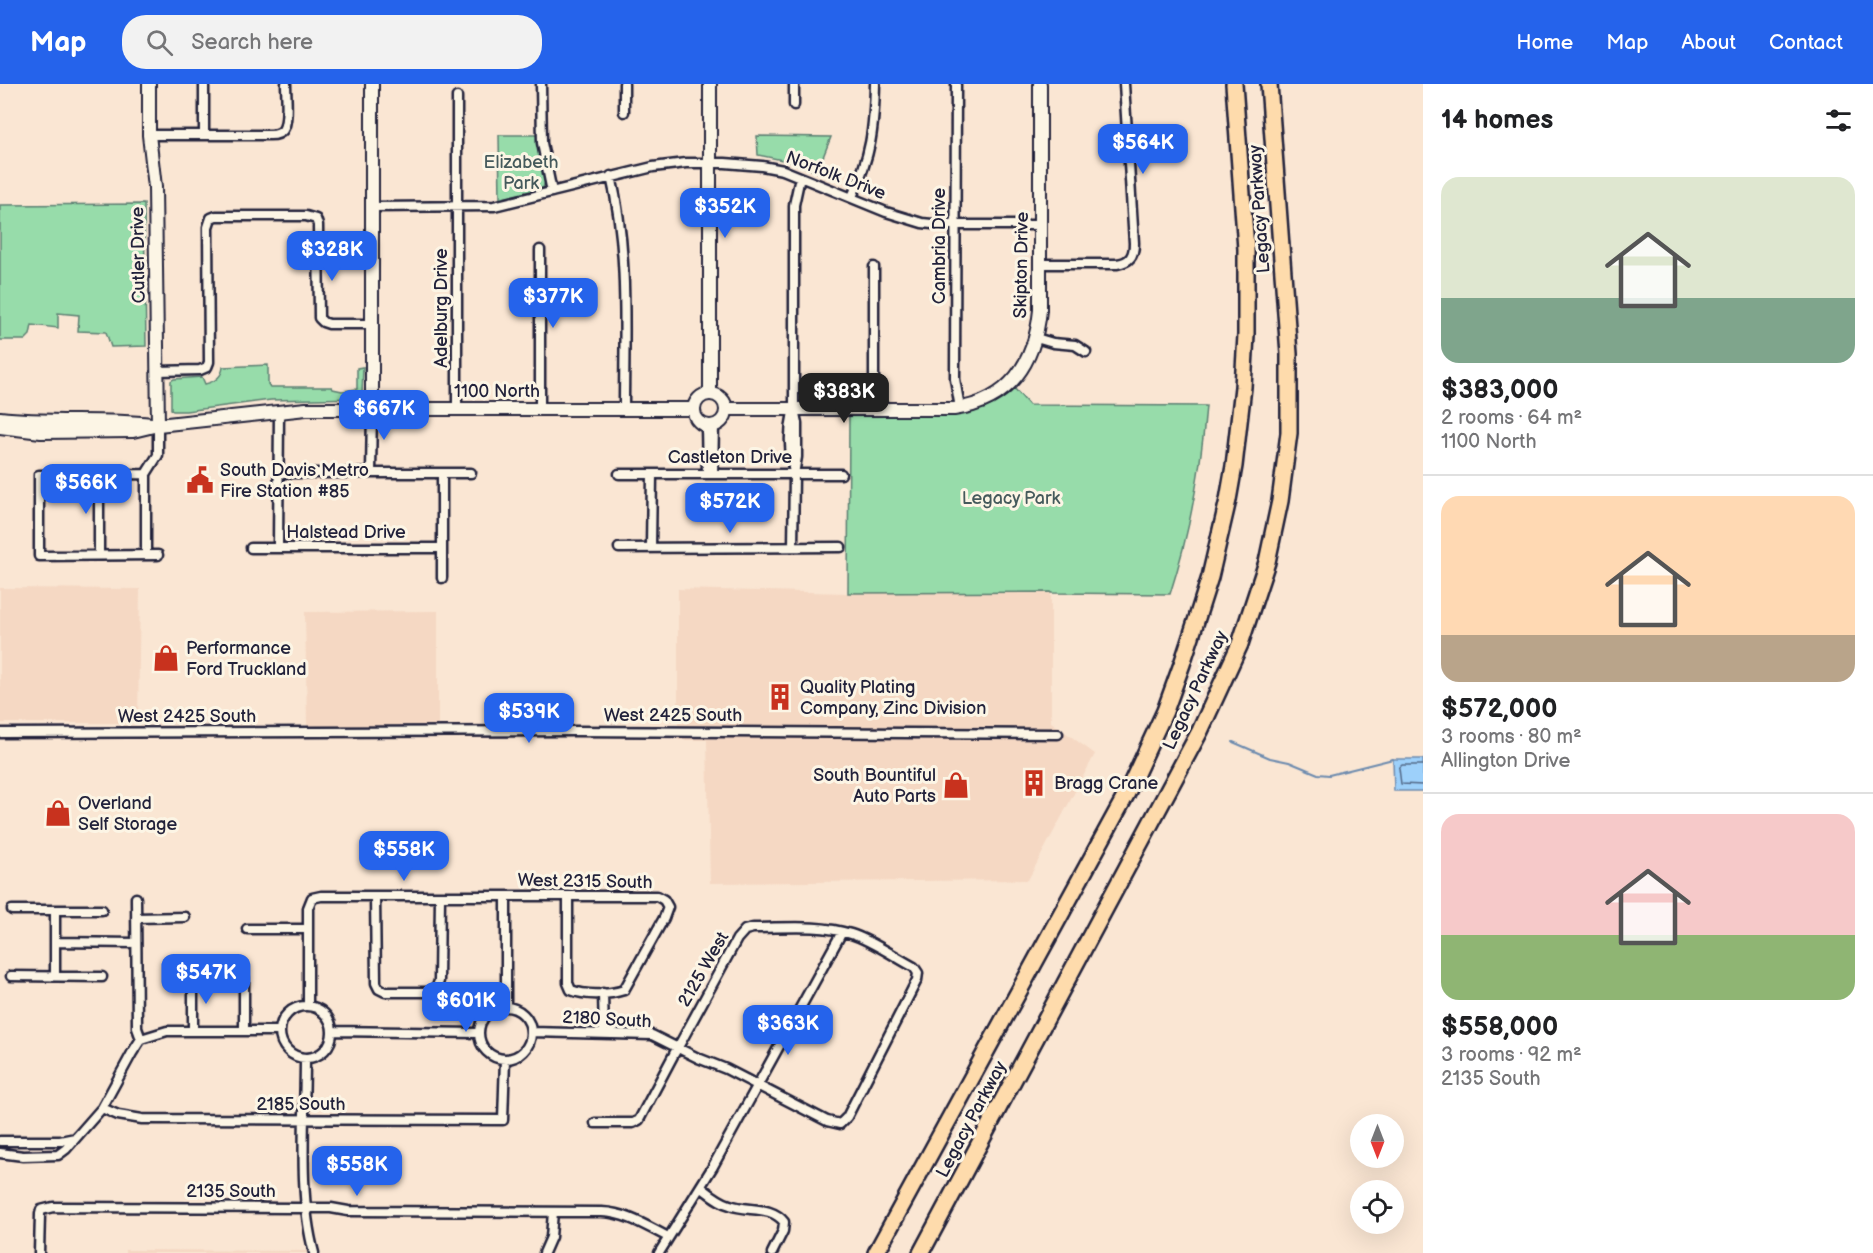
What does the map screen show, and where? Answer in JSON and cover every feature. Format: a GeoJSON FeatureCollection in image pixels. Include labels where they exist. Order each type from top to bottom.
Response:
{"type":"FeatureCollection","features":[{"type":"Feature","properties":{"kind":"highway","name":"Legacy Parkway"},"geometry":{"type":"LineString","coordinates":[[876,1253],[1126,795],[1164,711],[1210,577],[1228,500],[1244,387],[1246,249],[1234,84]]}},
{"type":"Feature","properties":{"kind":"highway","name":"Legacy Parkway"},"geometry":{"type":"LineString","coordinates":[[921,1253],[1200,731],[1240,644],[1267,562],[1280,501],[1289,433],[1289,365],[1269,84]]}},
{"type":"Feature","properties":{"kind":"street","name":"Cutler Drive"},"geometry":{"type":"LineString","coordinates":[[149,84],[149,135],[155,187],[158,425]]}},
{"type":"Feature","properties":{"kind":"street"},"geometry":{"type":"LineString","coordinates":[[204,84],[204,135]]}},
{"type":"Feature","properties":{"kind":"street"},"geometry":{"type":"LineString","coordinates":[[149,135],[270,135],[282,131],[286,122],[286,84]]}},
{"type":"Feature","properties":{"kind":"street"},"geometry":{"type":"LineString","coordinates":[[371,473],[372,84]]}},
{"type":"Feature","properties":{"kind":"street"},"geometry":{"type":"LineString","coordinates":[[541,84],[542,143],[552,192]]}},
{"type":"Feature","properties":{"kind":"street"},"geometry":{"type":"LineString","coordinates":[[624,84],[624,112]]}},
{"type":"Feature","properties":{"kind":"street"},"geometry":{"type":"LineString","coordinates":[[710,84],[710,394]]}},
{"type":"Feature","properties":{"kind":"street"},"geometry":{"type":"LineString","coordinates":[[794,84],[794,105]]}},
{"type":"Feature","properties":{"kind":"street"},"geometry":{"type":"LineString","coordinates":[[852,197],[864,170],[872,137],[874,84]]}},
{"type":"Feature","properties":{"kind":"street","name":"Cambria Drive"},"geometry":{"type":"LineString","coordinates":[[956,84],[955,379],[960,408]]}},
{"type":"Feature","properties":{"kind":"street","name":"Skipton Drive"},"geometry":{"type":"LineString","coordinates":[[960,408],[983,401],[1006,386],[1022,369],[1031,354],[1036,338],[1040,310],[1040,84]]}},
{"type":"Feature","properties":{"kind":"street"},"geometry":{"type":"LineString","coordinates":[[1040,264],[1117,264],[1131,260],[1134,243],[1124,84]]}},
{"type":"Feature","properties":{"kind":"street","name":"Adelburg Drive"},"geometry":{"type":"LineString","coordinates":[[457,97],[457,409]]}},
{"type":"Feature","properties":{"kind":"street","name":"Norfolk Drive"},"geometry":{"type":"LineString","coordinates":[[372,207],[494,206],[611,176],[665,165],[710,163],[762,166],[800,177],[910,220],[956,225],[1040,225]]}},
{"type":"Feature","properties":{"kind":"street"},"geometry":{"type":"LineString","coordinates":[[611,176],[620,219],[623,249],[624,409]]}},
{"type":"Feature","properties":{"kind":"street"},"geometry":{"type":"LineString","coordinates":[[793,548],[794,474],[797,457],[797,423],[794,409],[794,205],[800,177]]}},
{"type":"Feature","properties":{"kind":"street"},"geometry":{"type":"LineString","coordinates":[[158,370],[200,370],[207,367],[209,362],[208,227],[211,218],[216,216],[310,216],[316,219],[319,318],[329,324],[372,324]]}},
{"type":"Feature","properties":{"kind":"street"},"geometry":{"type":"LineString","coordinates":[[540,250],[540,409]]}},
{"type":"Feature","properties":{"kind":"street"},"geometry":{"type":"LineString","coordinates":[[874,267],[874,409]]}},
{"type":"Feature","properties":{"kind":"street"},"geometry":{"type":"LineString","coordinates":[[1036,338],[1053,343],[1075,345],[1086,352]]}},
{"type":"Feature","properties":{"kind":"street"},"geometry":{"type":"LineString","coordinates":[[710,394],[721,398],[726,409],[722,420],[710,425],[695,417],[693,409],[699,398],[710,394]]}},
{"type":"Feature","properties":{"kind":"street"},"geometry":{"type":"LineString","coordinates":[[726,409],[960,408]]}},
{"type":"Feature","properties":{"kind":"street","name":"1100 North"},"geometry":{"type":"LineString","coordinates":[[0,427],[41,432],[133,431],[158,425],[306,409],[693,409]]}},
{"type":"Feature","properties":{"kind":"street"},"geometry":{"type":"LineString","coordinates":[[278,548],[279,411]]}},
{"type":"Feature","properties":{"kind":"street","name":"1100 North"},"geometry":{"type":"LineString","coordinates":[[0,418],[40,422],[133,422],[158,425]]}},
{"type":"Feature","properties":{"kind":"street"},"geometry":{"type":"LineString","coordinates":[[146,555],[146,474],[158,455],[158,425]]}},
{"type":"Feature","properties":{"kind":"street"},"geometry":{"type":"LineString","coordinates":[[710,425],[710,474]]}},
{"type":"Feature","properties":{"kind":"street"},"geometry":{"type":"LineString","coordinates":[[279,473],[471,473]]}},
{"type":"Feature","properties":{"kind":"street"},"geometry":{"type":"LineString","coordinates":[[442,473],[442,578]]}},
{"type":"Feature","properties":{"kind":"street"},"geometry":{"type":"LineString","coordinates":[[99,474],[99,555]]}},
{"type":"Feature","properties":{"kind":"street"},"geometry":{"type":"LineString","coordinates":[[146,474],[39,475],[39,556],[158,555]]}},
{"type":"Feature","properties":{"kind":"street","name":"Castleton Drive"},"geometry":{"type":"LineString","coordinates":[[619,474],[841,474]]}},
{"type":"Feature","properties":{"kind":"street"},"geometry":{"type":"LineString","coordinates":[[651,548],[652,474]]}},
{"type":"Feature","properties":{"kind":"street","name":"Halstead Drive"},"geometry":{"type":"LineString","coordinates":[[251,548],[442,548]]}},
{"type":"Feature","properties":{"kind":"street"},"geometry":{"type":"LineString","coordinates":[[619,548],[841,548]]}},
{"type":"Feature","properties":{"kind":"street","name":"West 2425 South"},"geometry":{"type":"LineString","coordinates":[[0,733],[576,731],[1058,734]]}},
{"type":"Feature","properties":{"kind":"street","name":"West 2315 South"},"geometry":{"type":"LineString","coordinates":[[308,929],[308,904],[312,898],[321,896],[657,896],[664,900],[668,907],[664,918],[624,990],[616,993],[603,993]]}},
{"type":"Feature","properties":{"kind":"street"},"geometry":{"type":"LineString","coordinates":[[375,896],[375,983],[385,992],[431,992],[436,989],[439,981],[440,896]]}},
{"type":"Feature","properties":{"kind":"street"},"geometry":{"type":"LineString","coordinates":[[506,896],[506,1006]]}},
{"type":"Feature","properties":{"kind":"street"},"geometry":{"type":"LineString","coordinates":[[568,897],[568,983],[571,990],[580,994],[603,993],[604,1034]]}},
{"type":"Feature","properties":{"kind":"street"},"geometry":{"type":"LineString","coordinates":[[136,898],[137,1028],[141,1039]]}},
{"type":"Feature","properties":{"kind":"street"},"geometry":{"type":"LineString","coordinates":[[12,910],[102,910]]}},
{"type":"Feature","properties":{"kind":"street"},"geometry":{"type":"LineString","coordinates":[[55,910],[55,976]]}},
{"type":"Feature","properties":{"kind":"street"},"geometry":{"type":"LineString","coordinates":[[136,918],[185,917]]}},
{"type":"Feature","properties":{"kind":"street","name":"2125 West"},"geometry":{"type":"LineString","coordinates":[[595,1123],[633,1123],[639,1120],[737,939],[745,930],[824,928],[842,932]]}},
{"type":"Feature","properties":{"kind":"street"},"geometry":{"type":"LineString","coordinates":[[247,929],[308,929],[308,1006]]}},
{"type":"Feature","properties":{"kind":"street"},"geometry":{"type":"LineString","coordinates":[[660,1253],[701,1187],[842,932]]}},
{"type":"Feature","properties":{"kind":"street","name":"2180 South"},"geometry":{"type":"LineString","coordinates":[[532,1032],[651,1035],[757,1084],[827,1121],[840,1124],[847,1117],[917,980],[918,973],[914,967],[854,935],[842,932]]}},
{"type":"Feature","properties":{"kind":"street"},"geometry":{"type":"LineString","coordinates":[[55,942],[136,943]]}},
{"type":"Feature","properties":{"kind":"street"},"geometry":{"type":"LineString","coordinates":[[11,976],[102,977]]}},
{"type":"Feature","properties":{"kind":"street"},"geometry":{"type":"LineString","coordinates":[[192,1031],[193,978]]}},
{"type":"Feature","properties":{"kind":"street"},"geometry":{"type":"LineString","coordinates":[[244,978],[244,1031]]}},
{"type":"Feature","properties":{"kind":"street"},"geometry":{"type":"LineString","coordinates":[[308,1006],[317,1008],[325,1014],[333,1031],[332,1040],[327,1048],[313,1058],[295,1056],[287,1050],[280,1031],[289,1013],[297,1008],[308,1006]]}},
{"type":"Feature","properties":{"kind":"street"},"geometry":{"type":"LineString","coordinates":[[506,1006],[516,1008],[524,1014],[530,1023],[532,1032],[530,1043],[524,1051],[516,1057],[505,1059],[487,1052],[481,1043],[479,1033],[481,1022],[487,1014],[495,1008],[506,1006]]}},
{"type":"Feature","properties":{"kind":"street"},"geometry":{"type":"LineString","coordinates":[[0,1153],[23,1156],[58,1155],[66,1149],[102,1108],[141,1039],[167,1031],[280,1031]]}},
{"type":"Feature","properties":{"kind":"street"},"geometry":{"type":"LineString","coordinates":[[333,1031],[479,1033]]}},
{"type":"Feature","properties":{"kind":"street"},"geometry":{"type":"LineString","coordinates":[[305,1058],[306,1208],[314,1253]]}},
{"type":"Feature","properties":{"kind":"street","name":"2185 South"},"geometry":{"type":"LineString","coordinates":[[102,1108],[118,1115],[142,1119],[503,1120],[505,1059]]}},
{"type":"Feature","properties":{"kind":"street"},"geometry":{"type":"LineString","coordinates":[[0,1141],[60,1141],[75,1138]]}},
{"type":"Feature","properties":{"kind":"street"},"geometry":{"type":"LineString","coordinates":[[701,1187],[726,1204],[767,1212],[776,1215],[784,1222],[783,1231],[772,1253]]}},
{"type":"Feature","properties":{"kind":"street","name":"2135 South"},"geometry":{"type":"LineString","coordinates":[[39,1253],[41,1210],[53,1207],[616,1213],[630,1217],[668,1237]]}},
{"type":"Feature","properties":{"kind":"street"},"geometry":{"type":"LineString","coordinates":[[544,1253],[551,1237],[553,1212]]}},
{"type":"Feature","properties":{"kind":"shaded area"},"geometry":{"type":"Polygon","coordinates":[[[0,588],[140,589],[138,723],[0,723],[0,588]]]}},
{"type":"Feature","properties":{"kind":"shaded area"},"geometry":{"type":"Polygon","coordinates":[[[678,589],[848,593],[1051,592],[1051,722],[1095,754],[1028,880],[710,883],[707,740],[678,740],[678,589]]]}},
{"type":"Feature","properties":{"kind":"shaded area"},"geometry":{"type":"Polygon","coordinates":[[[438,611],[438,728],[307,726],[305,612],[438,611]]]}},
{"type":"Feature","properties":{"kind":"shaded area"},"geometry":{"type":"Polygon","coordinates":[[[125,1250],[309,1251],[310,1253],[125,1253],[125,1250]]]}},
{"type":"Feature","properties":{"kind":"green space","name":"Elizabeth Park"},"geometry":{"type":"Polygon","coordinates":[[[499,135],[537,135],[545,182],[543,188],[500,199],[499,135]]]}},
{"type":"Feature","properties":{"kind":"green space"},"geometry":{"type":"Polygon","coordinates":[[[757,136],[831,137],[817,172],[792,162],[758,155],[757,136]]]}},
{"type":"Feature","properties":{"kind":"green space"},"geometry":{"type":"Polygon","coordinates":[[[144,204],[146,346],[111,347],[106,332],[78,331],[79,315],[58,313],[58,328],[32,325],[30,335],[25,340],[0,340],[0,205],[144,204]]]}},
{"type":"Feature","properties":{"kind":"green space"},"geometry":{"type":"Polygon","coordinates":[[[268,365],[270,387],[332,387],[342,391],[357,389],[357,368],[363,367],[362,396],[360,398],[271,400],[186,411],[171,409],[171,381],[174,379],[202,377],[205,384],[217,378],[223,367],[268,365]]]}},
{"type":"Feature","properties":{"kind":"green space","name":"Legacy Park"},"geometry":{"type":"Polygon","coordinates":[[[1014,388],[1029,405],[1206,406],[1194,501],[1170,594],[848,593],[849,416],[959,415],[987,406],[1014,388]]]}},
{"type":"Feature","properties":{"kind":"water"},"geometry":{"type":"Polygon","coordinates":[[[1393,759],[1423,759],[1423,791],[1394,791],[1393,759]]]}},
{"type":"Feature","properties":{"kind":"waterway"},"geometry":{"type":"LineString","coordinates":[[1233,742],[1270,758],[1289,762],[1318,774],[1329,775],[1393,759]]}},
{"type":"Feature","properties":{"kind":"place","name":"South Davis Metro Fire Station #85"},"geometry":{"type":"Point","coordinates":[200,480]}},
{"type":"Feature","properties":{"kind":"place","name":"Performance Ford Truckland"},"geometry":{"type":"Point","coordinates":[166,658]}},
{"type":"Feature","properties":{"kind":"place","name":"Quality Plating Company, Zinc Division"},"geometry":{"type":"Point","coordinates":[780,697]}},
{"type":"Feature","properties":{"kind":"place","name":"Bragg Crane"},"geometry":{"type":"Point","coordinates":[1034,783]}},
{"type":"Feature","properties":{"kind":"place","name":"South Bountiful Auto Parts"},"geometry":{"type":"Point","coordinates":[956,785]}},
{"type":"Feature","properties":{"kind":"place","name":"Overland Self Storage"},"geometry":{"type":"Point","coordinates":[58,813]}}]}
